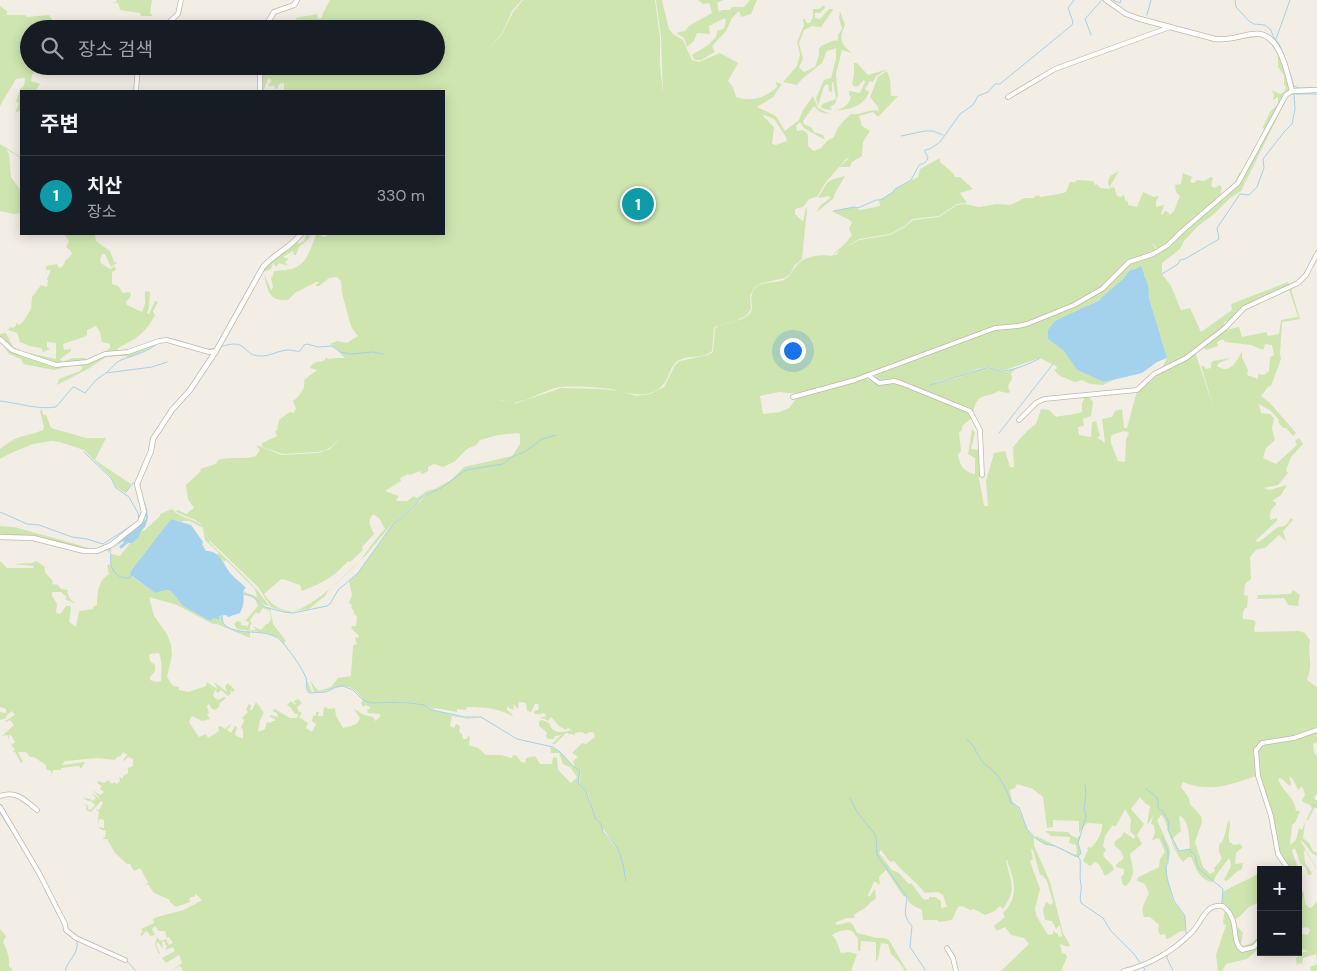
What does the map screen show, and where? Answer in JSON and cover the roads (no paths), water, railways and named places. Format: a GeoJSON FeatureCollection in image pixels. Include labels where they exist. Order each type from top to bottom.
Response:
{"type":"FeatureCollection","features":[{"type":"Feature","properties":{"kind":"street"},"geometry":{"type":"LineString","coordinates":[[172,20],[178,14],[181,0]]}},
{"type":"Feature","properties":{"kind":"street"},"geometry":{"type":"LineString","coordinates":[[269,20],[274,12],[294,5],[297,0]]}},
{"type":"Feature","properties":{"kind":"street"},"geometry":{"type":"LineString","coordinates":[[1106,0],[1126,14],[1170,28],[1220,40],[1255,34],[1267,36],[1277,47],[1284,60],[1292,91]]}},
{"type":"Feature","properties":{"kind":"street"},"geometry":{"type":"LineString","coordinates":[[1008,97],[1054,69],[1170,28]]}},
{"type":"Feature","properties":{"kind":"street"},"geometry":{"type":"LineString","coordinates":[[136,90],[137,75]]}},
{"type":"Feature","properties":{"kind":"street"},"geometry":{"type":"LineString","coordinates":[[260,75],[260,90]]}},
{"type":"Feature","properties":{"kind":"street"},"geometry":{"type":"LineString","coordinates":[[793,397],[855,380],[995,328],[1027,324],[1060,309],[1074,305],[1102,289],[1129,262],[1152,254],[1168,245],[1238,184],[1286,95],[1292,91],[1317,90]]}},
{"type":"Feature","properties":{"kind":"street"},"geometry":{"type":"LineString","coordinates":[[0,537],[33,538],[91,552],[111,545],[135,528],[144,512],[138,490],[138,478],[151,451],[152,439],[172,410],[190,390],[216,351],[263,268],[271,259],[287,249],[300,235]]}},
{"type":"Feature","properties":{"kind":"street"},"geometry":{"type":"LineString","coordinates":[[1019,420],[1044,399],[1136,390],[1154,374],[1186,358],[1225,328],[1244,308],[1298,283],[1306,274],[1317,254]]}},
{"type":"Feature","properties":{"kind":"street"},"geometry":{"type":"LineString","coordinates":[[0,339],[12,350],[56,365],[87,362],[105,354],[128,352],[167,340],[209,352],[216,351]]}},
{"type":"Feature","properties":{"kind":"street"},"geometry":{"type":"LineString","coordinates":[[868,375],[879,383],[894,381],[901,383],[970,411],[980,430],[982,474]]}},
{"type":"Feature","properties":{"kind":"street"},"geometry":{"type":"LineString","coordinates":[[1286,866],[1278,854],[1271,816],[1258,776],[1256,750],[1260,744],[1265,742],[1294,738],[1317,730]]}},
{"type":"Feature","properties":{"kind":"street"},"geometry":{"type":"LineString","coordinates":[[0,796],[7,793],[20,795],[37,810]]}},
{"type":"Feature","properties":{"kind":"street"},"geometry":{"type":"LineString","coordinates":[[0,807],[40,873],[65,924],[66,930],[76,938],[125,960]]}},
{"type":"Feature","properties":{"kind":"street"},"geometry":{"type":"LineString","coordinates":[[1124,971],[1142,966],[1174,948],[1194,930],[1206,912],[1216,905],[1223,906],[1231,916],[1236,941],[1240,949],[1254,948],[1257,944]]}},
{"type":"Feature","properties":{"kind":"street"},"geometry":{"type":"LineString","coordinates":[[947,948],[955,961],[956,971]]}},
{"type":"Feature","properties":{"kind":"water"},"geometry":{"type":"Polygon","coordinates":[[[1141,266],[1148,285],[1149,298],[1167,358],[1157,362],[1142,373],[1104,382],[1077,370],[1064,351],[1048,339],[1048,330],[1055,321],[1098,301],[1123,279],[1130,270],[1141,266]]]}},
{"type":"Feature","properties":{"kind":"water"},"geometry":{"type":"Polygon","coordinates":[[[138,483],[147,509],[148,518],[145,527],[139,537],[132,543],[128,543],[121,549],[119,547],[123,541],[113,549],[122,540],[111,547],[111,554],[110,547],[135,530],[146,519],[146,508],[138,483]]]}},
{"type":"Feature","properties":{"kind":"water"},"geometry":{"type":"Polygon","coordinates":[[[171,519],[191,525],[203,542],[202,544],[206,551],[215,553],[231,574],[246,588],[243,591],[240,613],[228,617],[226,615],[219,616],[219,620],[214,618],[210,621],[183,606],[171,591],[166,590],[155,593],[131,577],[130,572],[171,519]]]}},
{"type":"Feature","properties":{"kind":"waterway"},"geometry":{"type":"LineString","coordinates":[[834,211],[858,208],[876,200],[881,200],[911,180],[919,165],[927,160],[928,157],[925,150],[940,142],[960,114],[973,105],[978,96],[988,92],[995,84],[1000,84],[1072,25],[1073,22],[1068,8],[1074,0]]}},
{"type":"Feature","properties":{"kind":"waterway"},"geometry":{"type":"LineString","coordinates":[[1091,35],[1085,19],[1102,0]]}},
{"type":"Feature","properties":{"kind":"waterway"},"geometry":{"type":"LineString","coordinates":[[1113,0],[1120,3],[1121,0]]}},
{"type":"Feature","properties":{"kind":"waterway"},"geometry":{"type":"LineString","coordinates":[[1147,15],[1151,0]]}},
{"type":"Feature","properties":{"kind":"waterway"},"geometry":{"type":"LineString","coordinates":[[1235,0],[1236,7],[1249,21],[1254,24],[1265,25],[1271,30],[1284,55],[1294,86],[1299,88],[1317,88]]}},
{"type":"Feature","properties":{"kind":"waterway"},"geometry":{"type":"LineString","coordinates":[[1276,39],[1290,0]]}},
{"type":"Feature","properties":{"kind":"waterway"},"geometry":{"type":"LineString","coordinates":[[1162,274],[1178,264],[1180,260],[1219,239],[1217,228],[1240,194],[1249,195],[1257,187],[1264,168],[1263,159],[1292,124],[1295,109],[1294,94],[1317,94]]}},
{"type":"Feature","properties":{"kind":"waterway"},"geometry":{"type":"LineString","coordinates":[[901,136],[925,131],[933,131],[943,135]]}},
{"type":"Feature","properties":{"kind":"waterway"},"geometry":{"type":"LineString","coordinates":[[162,339],[214,349]]}},
{"type":"Feature","properties":{"kind":"waterway"},"geometry":{"type":"LineString","coordinates":[[106,373],[119,361],[145,351],[158,343]]}},
{"type":"Feature","properties":{"kind":"waterway"},"geometry":{"type":"LineString","coordinates":[[220,347],[236,344],[244,347],[250,353],[259,356],[285,350],[300,351],[307,344],[318,347],[332,346],[340,352],[351,354],[372,352],[383,354]]}},
{"type":"Feature","properties":{"kind":"waterway"},"geometry":{"type":"LineString","coordinates":[[930,385],[986,368],[1005,371],[1027,365],[1040,358]]}},
{"type":"Feature","properties":{"kind":"waterway"},"geometry":{"type":"LineString","coordinates":[[0,401],[35,407],[56,407],[72,388],[74,387],[85,393],[96,380],[106,373],[152,367],[167,362]]}},
{"type":"Feature","properties":{"kind":"waterway"},"geometry":{"type":"LineString","coordinates":[[999,433],[1053,364]]}},
{"type":"Feature","properties":{"kind":"waterway"},"geometry":{"type":"LineString","coordinates":[[243,594],[252,596],[265,607],[284,612],[293,613],[327,606],[338,590],[358,573],[393,524],[414,507],[421,498],[441,488],[466,470],[503,464],[542,439],[556,435]]}},
{"type":"Feature","properties":{"kind":"waterway"},"geometry":{"type":"LineString","coordinates":[[0,512],[27,524],[39,525],[72,537],[103,544],[137,522],[139,519],[138,513],[129,497],[116,488],[111,478],[84,452]]}},
{"type":"Feature","properties":{"kind":"waterway"},"geometry":{"type":"LineString","coordinates":[[126,492],[135,483]]}},
{"type":"Feature","properties":{"kind":"waterway"},"geometry":{"type":"LineString","coordinates":[[111,554],[110,559],[114,572],[121,577],[131,577]]}},
{"type":"Feature","properties":{"kind":"waterway"},"geometry":{"type":"LineString","coordinates":[[222,616],[223,623],[234,630],[270,634],[276,637],[288,649],[301,668],[306,678],[309,693],[326,692],[343,686],[353,690],[363,700],[371,703],[403,702],[425,705],[432,710],[465,717],[481,717],[517,739],[553,747],[580,771],[578,783],[586,791],[596,820],[601,824],[603,832],[617,847],[626,881]]}},
{"type":"Feature","properties":{"kind":"waterway"},"geometry":{"type":"LineString","coordinates":[[966,739],[973,745],[982,761],[1001,781],[1011,803],[1019,807],[1027,829],[1035,838],[1078,857]]}},
{"type":"Feature","properties":{"kind":"waterway"},"geometry":{"type":"LineString","coordinates":[[1085,785],[1084,809],[1086,816],[1078,843],[1081,853],[1078,857],[1080,859],[1081,903],[1103,918],[1111,931],[1134,954],[1146,971]]}},
{"type":"Feature","properties":{"kind":"waterway"},"geometry":{"type":"LineString","coordinates":[[1146,789],[1157,798],[1158,807],[1165,814],[1169,823],[1168,830],[1179,851],[1190,849],[1195,855],[1198,868],[1223,889],[1222,902],[1219,905]]}},
{"type":"Feature","properties":{"kind":"waterway"},"geometry":{"type":"LineString","coordinates":[[850,798],[857,812],[874,833],[877,855],[907,897],[906,915],[912,926],[910,947],[926,971]]}},
{"type":"Feature","properties":{"kind":"waterway"},"geometry":{"type":"LineString","coordinates":[[1313,805],[1317,808]]}},
{"type":"Feature","properties":{"kind":"waterway"},"geometry":{"type":"LineString","coordinates":[[0,813],[23,849]]}},
{"type":"Feature","properties":{"kind":"waterway"},"geometry":{"type":"LineString","coordinates":[[1162,837],[1168,851],[1167,878],[1174,901],[1185,916],[1186,933]]}},
{"type":"Feature","properties":{"kind":"waterway"},"geometry":{"type":"LineString","coordinates":[[44,888],[62,923]]}},
{"type":"Feature","properties":{"kind":"waterway"},"geometry":{"type":"LineString","coordinates":[[1201,923],[1205,916]]}},
{"type":"Feature","properties":{"kind":"waterway"},"geometry":{"type":"LineString","coordinates":[[1182,939],[1188,933]]}},
{"type":"Feature","properties":{"kind":"waterway"},"geometry":{"type":"LineString","coordinates":[[75,935],[123,957],[136,971]]}},
{"type":"Feature","properties":{"kind":"waterway"},"geometry":{"type":"LineString","coordinates":[[65,971],[75,953],[77,941]]}},
{"type":"Feature","properties":{"kind":"waterway"},"geometry":{"type":"LineString","coordinates":[[1167,955],[1173,971]]}},
{"type":"Feature","properties":{"kind":"place","name":"치산"},"geometry":{"type":"Point","coordinates":[638,204]}}]}
